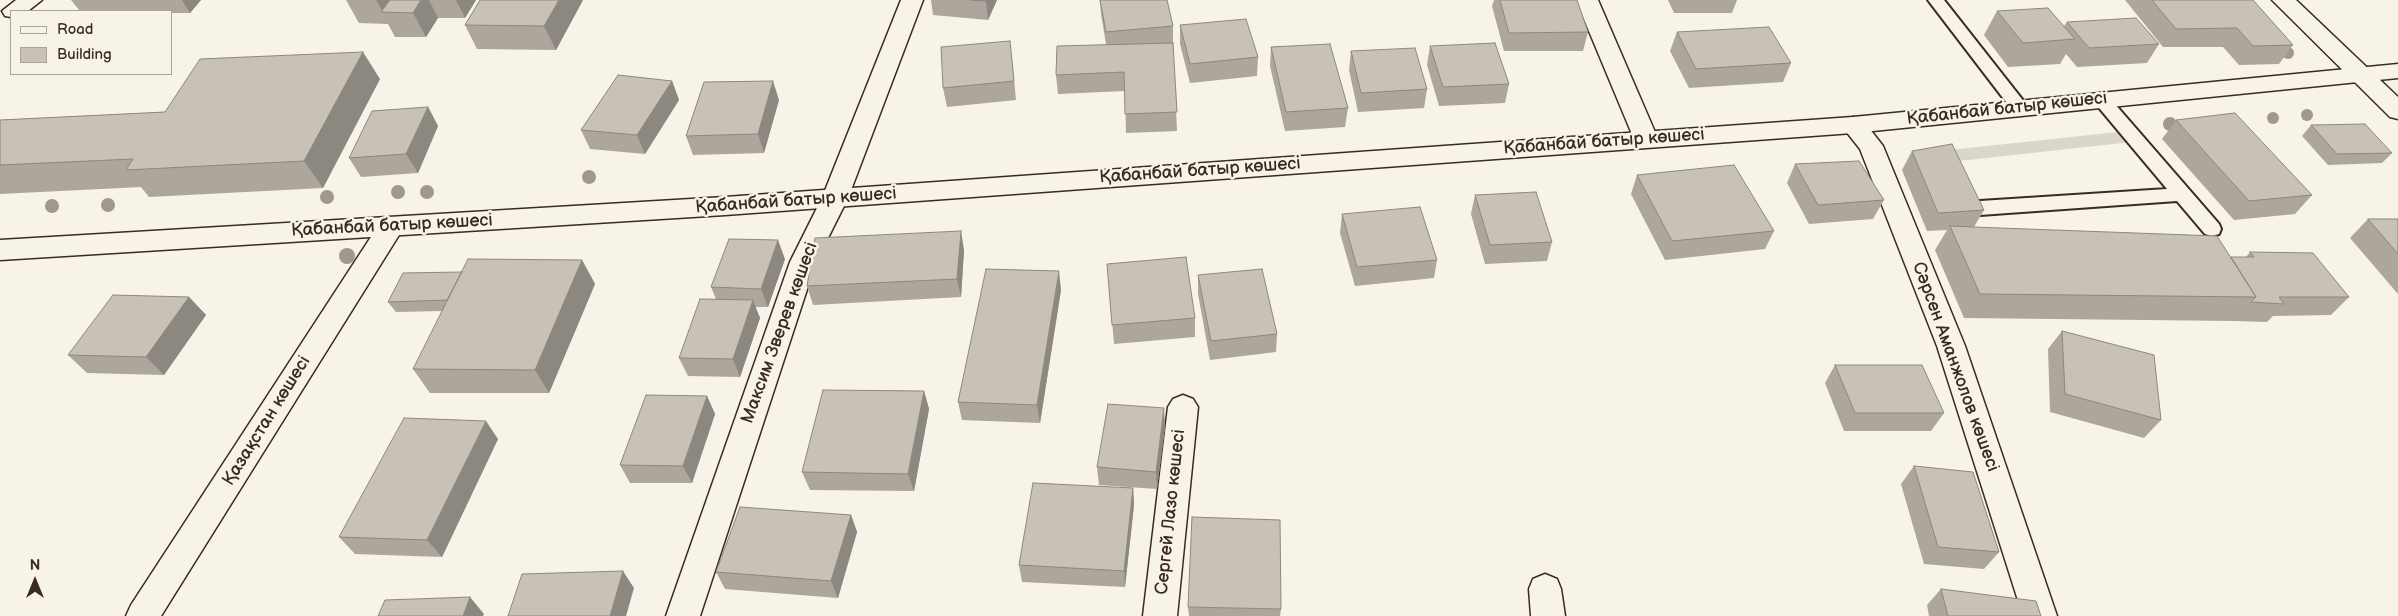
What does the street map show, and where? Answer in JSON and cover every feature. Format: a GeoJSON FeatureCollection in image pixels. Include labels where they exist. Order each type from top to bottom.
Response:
{"type":"FeatureCollection","features":[{"type":"Feature","properties":{"kind":"street"},"geometry":{"type":"LineString","coordinates":[[15,10],[31,0]]}},
{"type":"Feature","properties":{"kind":"street","name":"Максим Зверев көшесі"},"geometry":{"type":"LineString","coordinates":[[683,616],[803,262],[835,198],[912,0]]}},
{"type":"Feature","properties":{"kind":"street"},"geometry":{"type":"LineString","coordinates":[[1587,0],[1646,139]]}},
{"type":"Feature","properties":{"kind":"street"},"geometry":{"type":"LineString","coordinates":[[2283,0],[2398,111]]}},
{"type":"Feature","properties":{"kind":"street","name":"Қабанбай батыр көшесі"},"geometry":{"type":"LineString","coordinates":[[0,250],[835,198],[1854,125],[2360,73],[2398,71]]}},
{"type":"Feature","properties":{"kind":"street","name":"Сәрсен Аманжолов көшесі"},"geometry":{"type":"LineString","coordinates":[[1854,125],[1871,146],[1951,346],[2040,616]]}},
{"type":"Feature","properties":{"kind":"street","name":"Қазақстан көшесі"},"geometry":{"type":"LineString","coordinates":[[143,616],[391,227]]}},
{"type":"Feature","properties":{"kind":"street","name":"Сергей Лазо көшесі"},"geometry":{"type":"LineString","coordinates":[[1160,616],[1183,407]]}},
{"type":"Feature","properties":{"kind":"lane"},"geometry":{"type":"LineString","coordinates":[[1936,0],[2019,107]]}},
{"type":"Feature","properties":{"kind":"lane"},"geometry":{"type":"LineString","coordinates":[[2101,99],[2212,229]]}},
{"type":"Feature","properties":{"kind":"lane"},"geometry":{"type":"LineString","coordinates":[[1980,208],[2183,194]]}},
{"type":"Feature","properties":{"kind":"shaded area"},"geometry":{"type":"Polygon","coordinates":[[[2118,132],[2132,142],[1941,163],[1940,151],[2118,132]]]}},
{"type":"Feature","properties":{"kind":"building"},"geometry":{"type":"Polygon","coordinates":[[[390,0],[421,0],[413,13],[381,12],[390,0]]]}},
{"type":"Feature","properties":{"kind":"building"},"geometry":{"type":"Polygon","coordinates":[[[480,0],[559,0],[544,26],[465,25],[480,0]]]}},
{"type":"Feature","properties":{"kind":"building"},"geometry":{"type":"Polygon","coordinates":[[[1100,0],[1167,0],[1173,26],[1106,32],[1100,0]]]}},
{"type":"Feature","properties":{"kind":"building"},"geometry":{"type":"Polygon","coordinates":[[[1500,0],[1577,0],[1588,32],[1509,33],[1500,0]]]}},
{"type":"Feature","properties":{"kind":"building"},"geometry":{"type":"Polygon","coordinates":[[[2152,0],[2253,0],[2293,45],[2253,46],[2237,28],[2176,29],[2152,0]]]}},
{"type":"Feature","properties":{"kind":"building"},"geometry":{"type":"Polygon","coordinates":[[[2048,8],[2075,39],[2023,43],[1997,11],[2048,8]]]}},
{"type":"Feature","properties":{"kind":"building"},"geometry":{"type":"Polygon","coordinates":[[[2136,18],[2159,44],[2089,48],[2067,22],[2136,18]]]}},
{"type":"Feature","properties":{"kind":"building"},"geometry":{"type":"Polygon","coordinates":[[[1246,19],[1258,57],[1190,64],[1180,25],[1246,19]]]}},
{"type":"Feature","properties":{"kind":"building"},"geometry":{"type":"Polygon","coordinates":[[[1769,27],[1791,63],[1696,69],[1677,32],[1769,27]]]}},
{"type":"Feature","properties":{"kind":"building"},"geometry":{"type":"Polygon","coordinates":[[[1010,41],[1014,81],[943,88],[941,47],[1010,41]]]}},
{"type":"Feature","properties":{"kind":"building"},"geometry":{"type":"Polygon","coordinates":[[[1173,43],[1177,112],[1125,114],[1124,72],[1056,75],[1057,46],[1173,43]]]}},
{"type":"Feature","properties":{"kind":"building"},"geometry":{"type":"Polygon","coordinates":[[[1495,43],[1509,84],[1443,87],[1430,46],[1495,43]]]}},
{"type":"Feature","properties":{"kind":"building"},"geometry":{"type":"Polygon","coordinates":[[[1330,44],[1348,108],[1286,112],[1271,47],[1330,44]]]}},
{"type":"Feature","properties":{"kind":"building"},"geometry":{"type":"Polygon","coordinates":[[[1415,48],[1427,89],[1361,93],[1351,51],[1415,48]]]}},
{"type":"Feature","properties":{"kind":"building"},"geometry":{"type":"Polygon","coordinates":[[[363,52],[304,161],[126,170],[133,159],[0,165],[0,120],[165,112],[200,59],[363,52]]]}},
{"type":"Feature","properties":{"kind":"building"},"geometry":{"type":"Polygon","coordinates":[[[618,75],[672,81],[637,135],[581,130],[618,75]]]}},
{"type":"Feature","properties":{"kind":"building"},"geometry":{"type":"Polygon","coordinates":[[[773,81],[758,134],[686,136],[704,82],[773,81]]]}},
{"type":"Feature","properties":{"kind":"building"},"geometry":{"type":"Polygon","coordinates":[[[428,107],[406,154],[349,158],[372,111],[428,107]]]}},
{"type":"Feature","properties":{"kind":"building"},"geometry":{"type":"Polygon","coordinates":[[[2235,113],[2312,195],[2249,201],[2176,120],[2235,113]]]}},
{"type":"Feature","properties":{"kind":"building"},"geometry":{"type":"Polygon","coordinates":[[[2365,124],[2392,153],[2337,154],[2311,125],[2365,124]]]}},
{"type":"Feature","properties":{"kind":"building"},"geometry":{"type":"Polygon","coordinates":[[[1952,144],[1984,210],[1938,213],[1912,151],[1952,144]]]}},
{"type":"Feature","properties":{"kind":"building"},"geometry":{"type":"Polygon","coordinates":[[[1859,161],[1884,200],[1818,205],[1795,164],[1859,161]]]}},
{"type":"Feature","properties":{"kind":"building"},"geometry":{"type":"Polygon","coordinates":[[[1734,165],[1774,231],[1672,241],[1637,175],[1734,165]]]}},
{"type":"Feature","properties":{"kind":"building"},"geometry":{"type":"Polygon","coordinates":[[[1536,192],[1552,242],[1490,245],[1475,195],[1536,192]]]}},
{"type":"Feature","properties":{"kind":"building"},"geometry":{"type":"Polygon","coordinates":[[[1420,207],[1437,260],[1357,267],[1342,214],[1420,207]]]}},
{"type":"Feature","properties":{"kind":"building"},"geometry":{"type":"Polygon","coordinates":[[[2368,219],[2398,219],[2398,254],[2368,219]]]}},
{"type":"Feature","properties":{"kind":"building"},"geometry":{"type":"Polygon","coordinates":[[[1950,226],[2217,236],[2256,297],[1980,294],[1950,226]]]}},
{"type":"Feature","properties":{"kind":"building"},"geometry":{"type":"Polygon","coordinates":[[[961,231],[957,279],[807,286],[815,238],[961,231]]]}},
{"type":"Feature","properties":{"kind":"building"},"geometry":{"type":"Polygon","coordinates":[[[729,239],[778,240],[761,289],[711,287],[729,239]]]}},
{"type":"Feature","properties":{"kind":"building"},"geometry":{"type":"Polygon","coordinates":[[[2250,252],[2313,253],[2349,297],[2279,297],[2284,304],[2251,302],[2256,297],[2231,257],[2254,257],[2250,252]]]}},
{"type":"Feature","properties":{"kind":"building"},"geometry":{"type":"Polygon","coordinates":[[[1186,257],[1195,318],[1112,325],[1107,264],[1186,257]]]}},
{"type":"Feature","properties":{"kind":"building"},"geometry":{"type":"Polygon","coordinates":[[[468,259],[582,260],[535,370],[413,369],[468,259]]]}},
{"type":"Feature","properties":{"kind":"building"},"geometry":{"type":"Polygon","coordinates":[[[986,269],[1059,271],[1037,405],[958,402],[986,269]]]}},
{"type":"Feature","properties":{"kind":"building"},"geometry":{"type":"Polygon","coordinates":[[[1262,269],[1277,334],[1211,341],[1198,275],[1262,269]]]}},
{"type":"Feature","properties":{"kind":"building"},"geometry":{"type":"Polygon","coordinates":[[[462,272],[447,300],[388,302],[403,273],[462,272]]]}},
{"type":"Feature","properties":{"kind":"building"},"geometry":{"type":"Polygon","coordinates":[[[113,295],[189,297],[146,357],[68,355],[113,295]]]}},
{"type":"Feature","properties":{"kind":"building"},"geometry":{"type":"Polygon","coordinates":[[[700,299],[753,300],[733,359],[679,358],[700,299]]]}},
{"type":"Feature","properties":{"kind":"building"},"geometry":{"type":"Polygon","coordinates":[[[2062,331],[2154,355],[2161,420],[2065,394],[2062,331]]]}},
{"type":"Feature","properties":{"kind":"building"},"geometry":{"type":"Polygon","coordinates":[[[1835,365],[1922,365],[1944,413],[1855,413],[1835,365]]]}},
{"type":"Feature","properties":{"kind":"building"},"geometry":{"type":"Polygon","coordinates":[[[823,390],[924,391],[908,474],[802,472],[823,390]]]}},
{"type":"Feature","properties":{"kind":"building"},"geometry":{"type":"Polygon","coordinates":[[[646,395],[707,396],[683,466],[620,465],[646,395]]]}},
{"type":"Feature","properties":{"kind":"building"},"geometry":{"type":"Polygon","coordinates":[[[1108,404],[1164,408],[1156,472],[1097,467],[1108,404]]]}},
{"type":"Feature","properties":{"kind":"building"},"geometry":{"type":"Polygon","coordinates":[[[404,418],[486,421],[427,540],[339,537],[404,418]]]}},
{"type":"Feature","properties":{"kind":"building"},"geometry":{"type":"Polygon","coordinates":[[[1914,466],[1973,472],[1999,552],[1938,547],[1914,466]]]}},
{"type":"Feature","properties":{"kind":"building"},"geometry":{"type":"Polygon","coordinates":[[[1033,483],[1133,488],[1124,571],[1019,565],[1033,483]]]}},
{"type":"Feature","properties":{"kind":"building"},"geometry":{"type":"Polygon","coordinates":[[[740,507],[851,515],[831,581],[716,572],[740,507]]]}},
{"type":"Feature","properties":{"kind":"building"},"geometry":{"type":"Polygon","coordinates":[[[1192,517],[1280,520],[1281,609],[1188,607],[1192,517]]]}},
{"type":"Feature","properties":{"kind":"building"},"geometry":{"type":"Polygon","coordinates":[[[623,571],[610,616],[508,616],[522,574],[623,571]]]}},
{"type":"Feature","properties":{"kind":"building"},"geometry":{"type":"Polygon","coordinates":[[[1941,589],[2036,601],[2041,616],[1948,616],[1941,589]]]}},
{"type":"Feature","properties":{"kind":"building"},"geometry":{"type":"Polygon","coordinates":[[[470,597],[463,616],[378,616],[385,600],[470,597]]]}}]}
